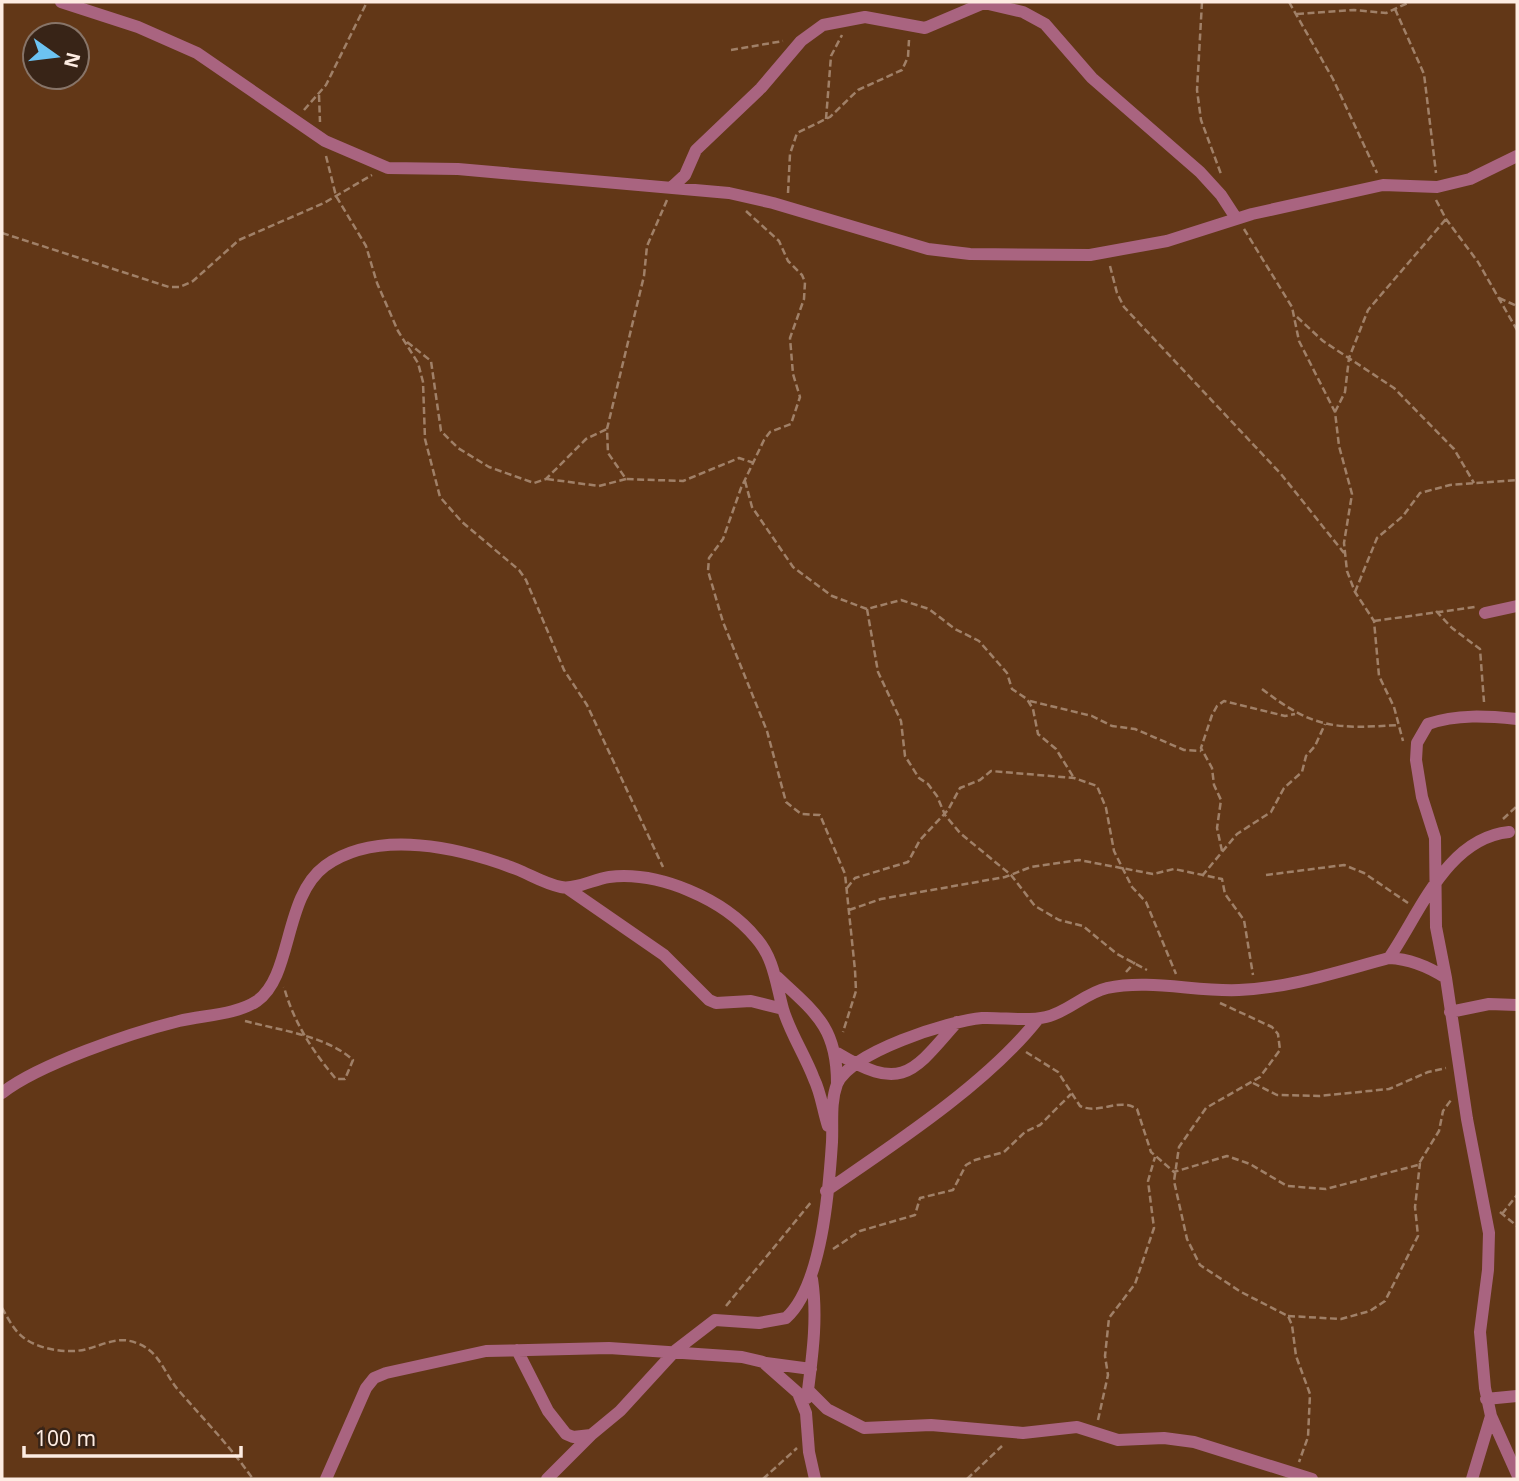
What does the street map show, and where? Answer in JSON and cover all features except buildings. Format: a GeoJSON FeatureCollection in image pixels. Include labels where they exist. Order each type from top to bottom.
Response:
{"type":"FeatureCollection","features":[{"type":"Feature","properties":{"kind":"street"},"geometry":{"type":"LineString","coordinates":[[61,2],[126,22],[197,52],[325,141],[388,168],[458,169],[729,193],[787,207],[902,243],[948,253],[1046,257],[1107,252],[1167,241],[1236,218],[1383,185],[1433,187],[1470,179],[1517,156]]}},
{"type":"Feature","properties":{"kind":"street"},"geometry":{"type":"LineString","coordinates":[[672,187],[685,175],[696,150],[761,88],[801,41],[823,25],[859,18],[885,19],[908,26],[930,27],[984,3],[1040,19],[1092,78],[1121,100],[1132,114],[1200,172],[1221,195],[1236,218]]}},
{"type":"Feature","properties":{"kind":"street"},"geometry":{"type":"LineString","coordinates":[[1485,612],[1517,606]]}},
{"type":"Feature","properties":{"kind":"street"},"geometry":{"type":"LineString","coordinates":[[1517,719],[1487,716],[1454,718],[1428,724],[1417,743],[1416,760],[1422,797],[1435,838],[1436,927],[1489,1233],[1488,1270],[1480,1332],[1486,1399],[1517,1474]]}},
{"type":"Feature","properties":{"kind":"street"},"geometry":{"type":"LineString","coordinates":[[1389,958],[1440,875],[1482,837],[1509,832]]}},
{"type":"Feature","properties":{"kind":"street"},"geometry":{"type":"LineString","coordinates":[[4,1089],[131,1035],[212,1013],[240,1009],[259,1000],[271,985],[279,967],[288,932],[312,882],[324,867],[345,856],[406,844],[466,853],[567,888],[664,955],[709,1000],[716,1003],[751,1001],[783,1009]]}},
{"type":"Feature","properties":{"kind":"street"},"geometry":{"type":"LineString","coordinates":[[567,888],[630,875],[669,883],[731,915],[757,938],[777,977],[783,1009],[815,1080],[832,1143]]}},
{"type":"Feature","properties":{"kind":"street"},"geometry":{"type":"LineString","coordinates":[[837,1084],[854,1063],[958,1021],[1004,1017],[1038,1019],[1068,1009],[1108,988],[1183,988],[1199,992],[1253,989],[1297,982],[1389,958],[1431,968],[1446,978]]}},
{"type":"Feature","properties":{"kind":"street"},"geometry":{"type":"LineString","coordinates":[[548,1479],[591,1435],[620,1411],[676,1350],[715,1320],[779,1321],[793,1311],[812,1279],[822,1192],[832,1143],[832,1105],[837,1084],[837,1053],[813,1010],[777,977]]}},
{"type":"Feature","properties":{"kind":"street"},"geometry":{"type":"LineString","coordinates":[[1450,1012],[1489,1004],[1517,1005]]}},
{"type":"Feature","properties":{"kind":"street"},"geometry":{"type":"LineString","coordinates":[[822,1192],[868,1164],[949,1101],[1014,1045],[1038,1019]]}},
{"type":"Feature","properties":{"kind":"street"},"geometry":{"type":"LineString","coordinates":[[837,1053],[873,1073],[891,1076],[911,1068],[936,1046],[958,1021]]}},
{"type":"Feature","properties":{"kind":"street"},"geometry":{"type":"LineString","coordinates":[[812,1279],[816,1301],[806,1413],[815,1479]]}},
{"type":"Feature","properties":{"kind":"street"},"geometry":{"type":"LineString","coordinates":[[315,1479],[328,1475],[359,1402],[374,1378],[386,1373],[486,1351],[608,1348],[676,1350],[811,1369]]}},
{"type":"Feature","properties":{"kind":"street"},"geometry":{"type":"LineString","coordinates":[[517,1350],[559,1426],[573,1437],[591,1435]]}},
{"type":"Feature","properties":{"kind":"street"},"geometry":{"type":"LineString","coordinates":[[763,1362],[799,1393],[806,1413]]}},
{"type":"Feature","properties":{"kind":"street"},"geometry":{"type":"LineString","coordinates":[[808,1390],[827,1409],[864,1428],[931,1425],[1023,1433],[1077,1427],[1118,1440],[1164,1438],[1194,1442],[1312,1479]]}},
{"type":"Feature","properties":{"kind":"street"},"geometry":{"type":"LineString","coordinates":[[1486,1399],[1517,1396]]}},
{"type":"Feature","properties":{"kind":"street"},"geometry":{"type":"LineString","coordinates":[[1472,1479],[1491,1416]]}},
{"type":"Feature","properties":{"kind":"path"},"geometry":{"type":"LineString","coordinates":[[292,119],[319,95],[367,2]]}},
{"type":"Feature","properties":{"kind":"path"},"geometry":{"type":"LineString","coordinates":[[1202,2],[1197,89],[1201,120],[1219,166],[1221,195]]}},
{"type":"Feature","properties":{"kind":"path"},"geometry":{"type":"LineString","coordinates":[[1289,2],[1333,79],[1383,185]]}},
{"type":"Feature","properties":{"kind":"path"},"geometry":{"type":"LineString","coordinates":[[1296,14],[1354,10],[1384,13],[1410,2]]}},
{"type":"Feature","properties":{"kind":"path"},"geometry":{"type":"LineString","coordinates":[[1395,9],[1424,75],[1433,132],[1433,187],[1446,219],[1478,262],[1517,330]]}},
{"type":"Feature","properties":{"kind":"path"},"geometry":{"type":"LineString","coordinates":[[826,119],[828,75],[833,48],[859,18]]}},
{"type":"Feature","properties":{"kind":"path"},"geometry":{"type":"LineString","coordinates":[[787,207],[794,138],[826,119],[858,90],[902,70],[908,57],[908,26]]}},
{"type":"Feature","properties":{"kind":"path"},"geometry":{"type":"LineString","coordinates":[[731,50],[767,41],[801,41]]}},
{"type":"Feature","properties":{"kind":"path"},"geometry":{"type":"LineString","coordinates":[[2,233],[93,265],[169,287],[180,287],[193,281],[239,240],[336,196],[361,179],[388,168]]}},
{"type":"Feature","properties":{"kind":"path"},"geometry":{"type":"LineString","coordinates":[[626,479],[608,453],[607,429],[644,276],[647,246],[672,187]]}},
{"type":"Feature","properties":{"kind":"path"},"geometry":{"type":"LineString","coordinates":[[729,193],[779,241],[788,261],[802,275],[806,290],[790,338],[799,406],[791,424],[766,435],[723,539],[709,558],[708,571],[723,622],[771,741],[786,802],[801,814],[820,815],[842,862],[847,888],[856,992],[837,1053]]}},
{"type":"Feature","properties":{"kind":"path"},"geometry":{"type":"LineString","coordinates":[[336,196],[366,246],[377,283],[418,363],[423,382],[425,439],[440,497],[462,522],[519,569],[526,580],[564,670],[599,729],[669,883]]}},
{"type":"Feature","properties":{"kind":"path"},"geometry":{"type":"LineString","coordinates":[[1236,218],[1263,256],[1295,315],[1323,341],[1394,388],[1448,441],[1460,456],[1474,483]]}},
{"type":"Feature","properties":{"kind":"path"},"geometry":{"type":"LineString","coordinates":[[1335,412],[1345,392],[1349,358],[1375,299],[1446,219]]}},
{"type":"Feature","properties":{"kind":"path"},"geometry":{"type":"LineString","coordinates":[[1107,252],[1116,293],[1124,307],[1281,474],[1344,553],[1355,592],[1374,621],[1379,676],[1405,747],[1416,760]]}},
{"type":"Feature","properties":{"kind":"path"},"geometry":{"type":"LineString","coordinates":[[1499,298],[1517,306]]}},
{"type":"Feature","properties":{"kind":"path"},"geometry":{"type":"LineString","coordinates":[[1295,315],[1299,341],[1335,412],[1339,446],[1352,494],[1344,553]]}},
{"type":"Feature","properties":{"kind":"path"},"geometry":{"type":"LineString","coordinates":[[405,341],[431,361],[441,430],[458,448],[489,467],[534,483],[546,479],[599,486],[626,479],[683,481],[739,458],[754,463]]}},
{"type":"Feature","properties":{"kind":"path"},"geometry":{"type":"LineString","coordinates":[[546,479],[586,439],[607,429]]}},
{"type":"Feature","properties":{"kind":"path"},"geometry":{"type":"LineString","coordinates":[[1355,592],[1377,538],[1403,516],[1420,493],[1434,488],[1517,480]]}},
{"type":"Feature","properties":{"kind":"path"},"geometry":{"type":"LineString","coordinates":[[745,481],[752,507],[798,573],[844,603],[867,609],[895,599],[929,609],[955,629],[979,641],[1007,673],[1012,689],[1027,699],[1092,716],[1112,726],[1148,733],[1184,750],[1202,751]]}},
{"type":"Feature","properties":{"kind":"path"},"geometry":{"type":"LineString","coordinates":[[1374,621],[1476,607],[1485,612]]}},
{"type":"Feature","properties":{"kind":"path"},"geometry":{"type":"LineString","coordinates":[[867,609],[878,672],[901,721],[905,755],[919,778],[937,796],[945,815],[960,833],[1011,875],[1035,905],[1059,920],[1083,926],[1117,954],[1149,972],[1164,988]]}},
{"type":"Feature","properties":{"kind":"path"},"geometry":{"type":"LineString","coordinates":[[1436,611],[1452,628],[1480,649],[1487,716]]}},
{"type":"Feature","properties":{"kind":"path"},"geometry":{"type":"LineString","coordinates":[[1262,689],[1295,713],[1325,724],[1345,729],[1399,725]]}},
{"type":"Feature","properties":{"kind":"path"},"geometry":{"type":"LineString","coordinates":[[1027,699],[1033,709],[1038,734],[1056,749],[1074,778]]}},
{"type":"Feature","properties":{"kind":"path"},"geometry":{"type":"LineString","coordinates":[[1222,851],[1217,828],[1221,800],[1214,785],[1212,768],[1202,751],[1210,719],[1220,702],[1285,716],[1295,713]]}},
{"type":"Feature","properties":{"kind":"path"},"geometry":{"type":"LineString","coordinates":[[1202,876],[1244,827],[1271,812],[1284,788],[1302,772],[1306,756],[1317,744],[1325,724]]}},
{"type":"Feature","properties":{"kind":"path"},"geometry":{"type":"LineString","coordinates":[[847,888],[855,878],[908,862],[920,840],[945,815],[960,788],[979,780],[991,771],[1074,778],[1097,786],[1102,796],[1114,851],[1132,887],[1146,902],[1183,988]]}},
{"type":"Feature","properties":{"kind":"path"},"geometry":{"type":"LineString","coordinates":[[849,910],[881,899],[1011,875],[1031,867],[1084,860],[1153,874],[1174,869],[1222,879],[1225,894],[1244,920],[1252,952],[1253,989]]}},
{"type":"Feature","properties":{"kind":"path"},"geometry":{"type":"LineString","coordinates":[[1266,875],[1344,865],[1382,884],[1419,912]]}},
{"type":"Feature","properties":{"kind":"path"},"geometry":{"type":"LineString","coordinates":[[236,1019],[309,1038],[343,1051],[353,1060],[345,1079],[335,1079],[309,1038],[294,1022],[279,967]]}},
{"type":"Feature","properties":{"kind":"path"},"geometry":{"type":"LineString","coordinates":[[1199,992],[1272,1027],[1278,1034],[1280,1050],[1252,1083],[1206,1108],[1179,1147],[1174,1172],[1187,1239],[1200,1265],[1215,1277],[1288,1317],[1349,1317],[1370,1311],[1385,1301],[1418,1236],[1415,1207],[1420,1163],[1439,1131],[1447,1103],[1464,1090]]}},
{"type":"Feature","properties":{"kind":"path"},"geometry":{"type":"LineString","coordinates":[[1014,1045],[1058,1072],[1071,1094],[1086,1108],[1124,1104],[1137,1109],[1148,1145],[1155,1157],[1174,1172]]}},
{"type":"Feature","properties":{"kind":"path"},"geometry":{"type":"LineString","coordinates":[[1252,1083],[1277,1095],[1319,1096],[1389,1089],[1442,1068],[1462,1073]]}},
{"type":"Feature","properties":{"kind":"path"},"geometry":{"type":"LineString","coordinates":[[816,1261],[860,1231],[915,1215],[920,1198],[953,1190],[966,1165],[1004,1152],[1025,1132],[1040,1125],[1071,1094]]}},
{"type":"Feature","properties":{"kind":"path"},"geometry":{"type":"LineString","coordinates":[[1174,1172],[1227,1156],[1250,1164],[1287,1186],[1326,1189],[1420,1163]]}},
{"type":"Feature","properties":{"kind":"path"},"geometry":{"type":"LineString","coordinates":[[1094,1433],[1108,1376],[1105,1356],[1109,1318],[1135,1284],[1154,1228],[1148,1181],[1155,1157]]}},
{"type":"Feature","properties":{"kind":"path"},"geometry":{"type":"LineString","coordinates":[[715,1320],[822,1192]]}},
{"type":"Feature","properties":{"kind":"path"},"geometry":{"type":"LineString","coordinates":[[1502,1214],[1517,1195]]}},
{"type":"Feature","properties":{"kind":"path"},"geometry":{"type":"LineString","coordinates":[[1483,1199],[1517,1226]]}},
{"type":"Feature","properties":{"kind":"path"},"geometry":{"type":"LineString","coordinates":[[2,1308],[16,1331],[31,1343],[73,1352],[113,1340],[126,1340],[149,1350],[159,1359],[179,1391],[227,1442],[253,1479]]}},
{"type":"Feature","properties":{"kind":"path"},"geometry":{"type":"LineString","coordinates":[[1288,1317],[1296,1356],[1310,1394],[1308,1437],[1293,1472]]}},
{"type":"Feature","properties":{"kind":"path"},"geometry":{"type":"LineString","coordinates":[[967,1479],[1000,1447],[1023,1433]]}},
{"type":"Feature","properties":{"kind":"path"},"geometry":{"type":"LineString","coordinates":[[763,1479],[808,1440]]}}]}
